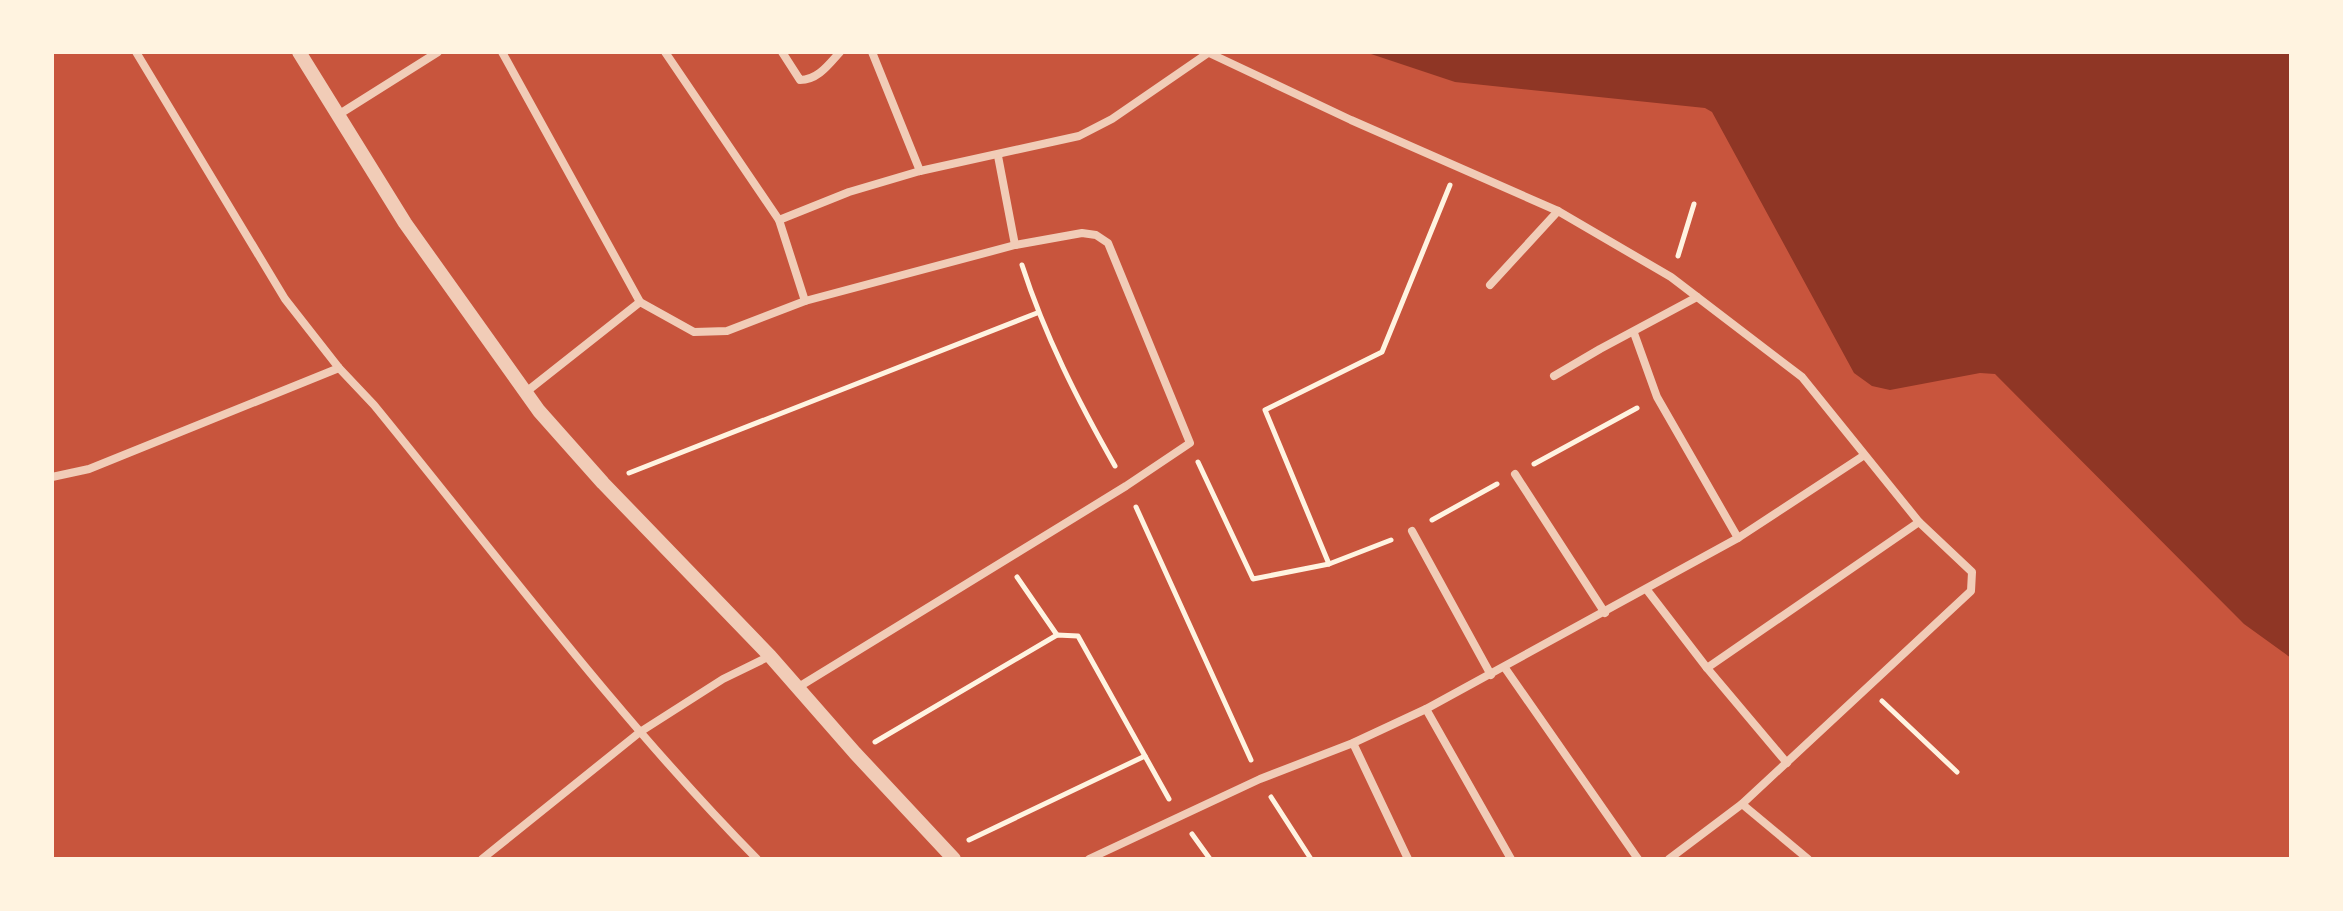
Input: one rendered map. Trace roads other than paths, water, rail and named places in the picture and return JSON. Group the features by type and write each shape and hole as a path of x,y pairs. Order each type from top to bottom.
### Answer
{"street":[{"path":"136,52 285,299 640,732 694,796 757,859"},
{"path":"299,52 405,223 526,392 603,483 770,656 950,855"},
{"path":"338,115 438,52"},
{"path":"502,52 640,302 694,332 727,331 805,301 1015,245 1082,233 1096,235 1108,243 1190,443 1126,486 797,688"},
{"path":"665,52 779,220 805,301"},
{"path":"782,52 800,80 804,80 816,76 840,52"},
{"path":"872,52 920,171"},
{"path":"779,220 849,192 920,171 1079,136 1112,119 1208,52 1558,211 1671,277 1802,377 1919,522 1972,572 1971,591 1742,804 1669,859"},
{"path":"998,156 1015,245"},
{"path":"1490,285 1558,211"},
{"path":"1554,376 1697,297"},
{"path":"526,392 640,302"},
{"path":"1634,333 1657,397 1738,538"},
{"path":"52,477 89,469 339,368"},
{"path":"1089,859 1260,779 1353,743 1505,668 1738,538 1863,456"},
{"path":"1515,474 1605,613"},
{"path":"1707,668 1919,522"},
{"path":"1412,531 1491,675"},
{"path":"1647,590 1707,668 1787,763"},
{"path":"482,859 640,732 723,679 770,656"},
{"path":"1505,668 1638,859"},
{"path":"1426,709 1511,859"},
{"path":"1353,743 1408,859"},
{"path":"1742,804 1808,859"}]}
